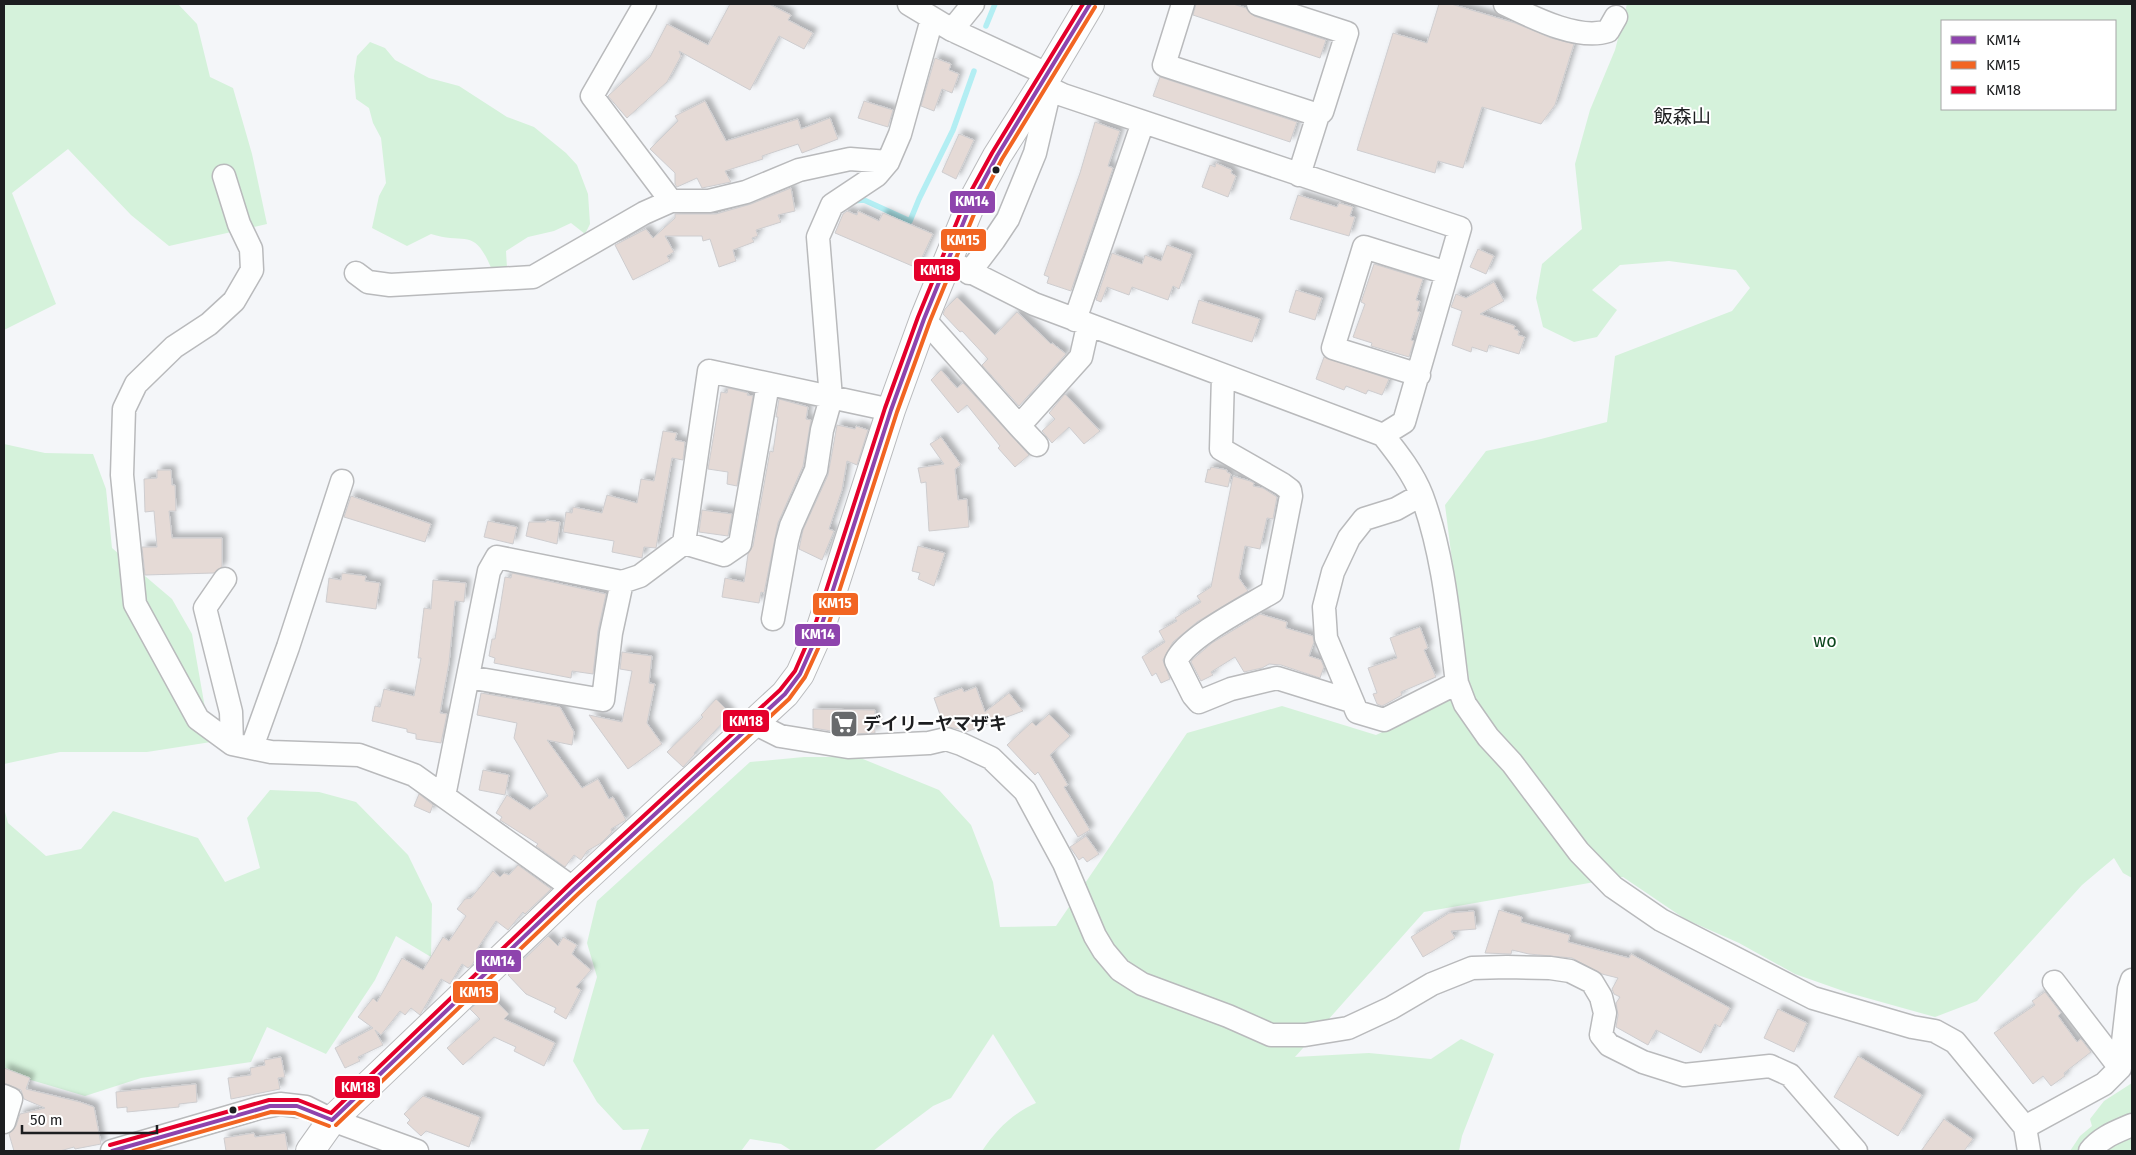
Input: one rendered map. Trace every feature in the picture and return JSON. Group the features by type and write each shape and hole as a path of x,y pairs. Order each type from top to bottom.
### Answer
{"main road":[{"path":"310,1151 332,1120 574,889 785,694 800,674 821,628 891,410 924,319 958,266 971,204 997,156 1046,83 1090,4"}],"street":[{"path":"645,4 592,96 671,201"},
{"path":"909,4 932,19 1046,83 1143,122 1460,228 1404,422 1384,434"},
{"path":"952,30 973,4"},
{"path":"1183,4 1164,65 1318,115"},
{"path":"1258,4 1347,33 1322,112 1318,115 1299,175"},
{"path":"1505,4 1527,14 1579,32 1597,34 1608,31 1616,17"},
{"path":"773,619 787,541 791,526 816,470 822,430 831,398 818,237 832,205 878,175 888,162 900,134 932,19"},
{"path":"1046,83 1035,153 1008,219 994,240 958,266 1034,304 1081,323 1384,434 1406,465 1421,495 1437,547 1457,683 1465,704 1488,737 1512,764 1579,852 1613,887 1661,920 1813,998 1912,1027 1935,1031 1955,1042 2025,1127 2029,1151"},
{"path":"1020,426 1081,357 1081,323 1143,122"},
{"path":"356,273 368,282 390,285 533,277 644,213 671,201 709,201 746,192 799,170 850,160 888,162"},
{"path":"224,176 240,224 251,249 252,270 234,301 209,324 174,347 136,384 124,409 122,475 135,604 198,719 242,746 271,752 359,755 414,775 574,889"},
{"path":"1419,375 1333,348 1364,247 1447,273"},
{"path":"924,319 1037,445"},
{"path":"444,796 488,572 497,556 622,582 640,576 684,543 709,371 891,410"},
{"path":"1223,376 1221,449 1282,484 1290,490 1291,496 1272,592 1198,638 1180,652 1176,662 1193,695 1199,702 1230,689 1277,678 1351,701"},
{"path":"684,543 724,555 740,544 768,384"},
{"path":"242,746 288,648 342,481"},
{"path":"1421,495 1396,509 1364,519 1349,538 1333,572 1324,607 1326,638 1357,712 1384,720 1457,683"},
{"path":"225,579 206,608 231,712 242,746"},
{"path":"468,677 602,700 611,633 622,582"},
{"path":"754,723 780,736 848,747 929,743 946,739 991,758 1025,791 1064,862 1095,936 1104,951 1120,970 1142,984 1228,1016 1271,1035 1305,1035 1348,1028 1391,1008 1432,984 1472,968 1550,968 1570,971 1592,982 1600,997 1605,1013 1601,1035 1609,1045 1643,1062 1684,1075 1770,1066 1790,1075 1856,1151"},
{"path":"2025,1127 2104,1084 2120,1068 2129,989 2132,980"},
{"path":"2054,982 2120,1068"},
{"path":"4,1096 11,1099 4,1122"},
{"path":"112,1151 260,1108 280,1104 306,1107 332,1120 417,1151"},
{"path":"2090,1151 2097,1143 2111,1134 2132,1126"}],"green space":[{"path":"4,4 178,4 197,24 210,77 233,88 252,154 267,224 169,246 131,215 68,149 12,193 56,304 4,330"},
{"name":"wo","path":"1627,4 2132,4 2132,878 2123,873 2114,858 2082,885 1977,1001 1935,1017 1849,993 1795,974 1739,943 1685,919 1623,877 1424,912 1295,1057 1369,1053 1431,1059 1461,1039 1494,1054 1462,1136 1459,1151 982,1151 1006,1123 1036,1103 993,1034 951,1098 933,1106 873,1151 792,1151 781,1144 750,1139 741,1151 640,1151 649,1129 623,1130 597,1102 573,1061 597,977 587,943 597,901 750,762 804,757 858,757 939,790 971,825 993,882 1000,927 1056,926 1187,733 1282,706 1376,735 1441,704 1470,685 1445,505 1486,451 1607,422 1615,356 1732,311 1750,288 1736,270 1669,261 1620,265 1592,290 1617,310 1597,337 1574,342 1543,327 1536,298 1542,264 1582,229 1575,164 1590,110 1615,50"},
{"path":"370,42 385,48 395,60 429,78 459,86 507,117 534,127 566,153 577,165 588,194 590,224 585,234 571,223 554,231 528,237 506,251 507,268 492,270 486,256 474,242 431,234 407,246 372,228 379,196 386,183 381,138 373,123 369,108 356,99 354,76 357,56"},
{"path":"4,444 45,453 93,454 106,489 112,548 172,599 192,634 211,742 147,752 60,752 4,764"},
{"path":"270,790 319,792 356,802 408,855 432,904 431,957 396,936 375,980 326,1054 267,1027 251,1062 141,1078 85,1096 4,1072 4,808 8,823 46,856 81,849 113,811 198,838 225,882 260,868 247,818"},
{"path":"2132,1083 2132,1151 2070,1151 2080,1136 2092,1126 2090,1119 2104,1101"}],"building":[{"path":"730,4 769,4 791,15 788,20 813,33 804,49 779,36 750,90 679,51 681,56 667,82 627,118 608,96 650,57 667,24 708,45"},
{"path":"1196,4 1233,4 1246,8 1254,16 1326,40 1320,58 1193,15"},
{"path":"1439,4 1451,4 1515,23 1551,38 1574,44 1555,105 1541,124 1482,107 1463,168 1438,161 1435,173 1357,150 1393,33 1427,43"},
{"path":"935,58 951,64 949,70 959,74 952,93 942,89 934,111 921,106"},
{"path":"1160,77 1297,122 1290,142 1153,96"},
{"path":"705,101 726,141 798,119 801,129 830,118 838,139 802,153 798,144 762,156 763,159 725,171 731,182 702,188 697,178 677,187 675,184 675,173 650,149 678,121 675,116"},
{"path":"864,101 893,110 888,127 858,118"},
{"path":"1095,122 1120,131 1108,166 1113,168 1071,291 1047,283 1049,277 1044,275 1080,173"},
{"path":"959,134 974,140 956,179 942,172"},
{"path":"1216,163 1232,170 1231,173 1236,176 1228,197 1202,187 1210,165 1215,167"},
{"path":"791,188 795,211 778,215 781,222 756,230 758,236 752,238 754,242 733,250 736,261 719,267 710,239 703,241 702,236 665,236 674,252 667,256 670,261 633,280 615,245 646,229 653,238 675,218 675,214 716,214 751,204"},
{"path":"1298,195 1337,207 1339,203 1353,207 1350,216 1355,217 1349,236 1290,219"},
{"path":"847,211 857,215 858,211 879,221 883,213 933,234 917,268 835,233 843,214"},
{"path":"1167,245 1192,254 1179,289 1173,286 1168,300 1132,287 1129,295 1107,287 1101,302 1096,300 1112,253 1142,264 1145,255 1161,261"},
{"path":"1478,249 1494,256 1486,274 1470,267"},
{"path":"1374,264 1423,279 1416,300 1420,301 1417,311 1420,312 1411,340 1414,341 1409,357 1371,346 1372,343 1353,337 1365,304 1361,302"},
{"path":"1494,282 1504,301 1480,314 1515,326 1514,329 1519,331 1518,335 1525,337 1519,354 1489,345 1487,352 1472,347 1471,352 1452,345 1462,311 1451,307 1456,294 1466,298"},
{"path":"1296,290 1322,298 1315,320 1289,312"},
{"path":"957,297 995,335 1017,312 1051,344 1066,354 1019,406 982,365 988,359 943,314 945,309"},
{"path":"1199,300 1260,319 1252,342 1192,323"},
{"path":"1324,357 1389,379 1382,395 1368,390 1366,394 1346,386 1344,390 1316,379"},
{"path":"941,370 957,388 963,383 1029,455 1015,467 998,448 1000,446 967,405 958,413 931,380"},
{"path":"728,388 753,396 737,486 727,484 728,472 708,469 721,392 727,393"},
{"path":"1065,394 1100,431 1084,444 1069,427 1052,443 1042,431 1055,419 1049,413"},
{"path":"779,399 808,407 806,419 811,420 803,466 778,523 764,593 761,592 759,603 722,597 725,578 744,582 748,554 753,546 770,451 773,452"},
{"path":"837,425 855,429 856,426 868,430 857,465 847,461 842,490 829,529 834,531 822,560 799,549 803,530 828,475"},
{"path":"663,431 677,433 675,440 685,442 683,460 672,458 656,548 644,547 642,558 612,552 614,541 563,532 566,512 572,513 573,507 602,513 607,495 637,503 641,479 654,481"},
{"path":"941,437 961,465 955,469 958,500 967,499 969,527 929,531 926,482 921,483 918,468 944,464 930,444"},
{"path":"1211,467 1227,470 1231,474 1228,487 1205,482 1208,469 1210,470"},
{"path":"157,470 171,470 172,485 175,485 176,511 169,511 172,538 222,538 222,567 214,573 145,575 142,547 157,547 154,511 145,512 144,479 157,478"},
{"path":"1233,476 1250,481 1254,483 1253,486 1263,488 1277,497 1273,519 1267,518 1260,549 1245,546 1239,578 1248,591 1197,622 1173,642 1163,660 1170,679 1161,683 1156,673 1152,676 1142,657 1165,642 1159,631 1177,621 1175,618 1201,602 1197,596 1211,587"},
{"path":"351,496 431,524 425,542 344,517"},
{"path":"702,510 732,514 728,536 699,532"},
{"path":"546,520 560,522 557,544 526,536 529,522 546,522"},
{"path":"488,521 517,527 513,544 484,537"},
{"path":"918,546 945,553 934,586 918,579 920,573 912,571"},
{"path":"342,573 366,576 365,581 380,583 376,609 326,602 329,578 341,580"},
{"path":"512,573 606,594 598,631 593,674 572,671 571,678 494,663 495,658 489,656 492,639 495,639 505,577 511,578"},
{"path":"433,580 466,583 464,602 455,601 449,663 440,713 447,714 441,743 416,739 416,734 407,732 407,729 372,721 375,706 380,707 384,689 414,696 421,658 418,658 424,608 431,609"},
{"path":"1260,614 1287,622 1286,628 1313,636 1314,642 1309,656 1321,660 1324,667 1320,678 1281,665 1269,664 1262,668 1244,672 1235,657 1211,672 1213,675 1201,681 1191,662 1192,660 1212,643"},
{"path":"1420,627 1428,648 1424,650 1436,677 1401,692 1402,695 1382,706 1377,704 1373,694 1377,693 1368,668 1397,658 1390,638"},
{"path":"622,652 652,656 649,683 655,684 647,723 662,744 628,769 589,715 622,722 632,671 620,669"},
{"path":"976,687 985,712 1009,693 1023,711 966,732 962,730 966,727 959,729 944,726 934,698 962,688 964,692"},
{"path":"481,693 560,707 574,732 572,745 547,740 582,788 598,779 609,799 613,797 626,820 611,829 612,832 601,843 587,851 581,860 574,855 565,867 536,846 538,844 500,820 502,817 496,813 507,795 530,810 548,796 514,738 517,723 477,715"},
{"path":"716,699 731,714 683,767 667,752 703,717 701,715"},
{"name":"デイリーヤマザキ","path":"813,709 875,710 875,733 849,734 813,728"},
{"path":"1049,714 1070,736 1050,755 1068,785 1064,787 1090,830 1078,837 1038,772 1035,775 1007,745 1032,722 1036,726"},
{"path":"483,770 509,775 505,795 479,790"},
{"path":"419,794 433,805 430,813 414,806"},
{"path":"1086,836 1099,854 1087,862 1083,857 1079,860 1070,847"},
{"path":"518,865 551,889 525,914 523,912 508,930 496,921 477,949 480,951 472,965 468,968 462,964 450,984 441,979 420,1015 411,1008 405,1015 400,1011 381,1035 375,1030 383,1045 358,1057 360,1061 345,1068 335,1048 373,1028 358,1017 373,998 377,1002 402,958 423,970 443,937 449,941 466,916 457,909 465,899 471,898 493,871 500,877 504,873 509,875"},
{"path":"1499,910 1522,917 1521,922 1570,935 1568,942 1629,958 1631,954 1730,1008 1720,1027 1715,1024 1701,1053 1656,1030 1648,1045 1616,1027 1618,1015 1616,1003 1620,997 1614,994 1612,989 1618,978 1602,974 1572,958 1529,954 1512,950 1511,954 1485,953"},
{"path":"1474,911 1476,929 1451,931 1455,938 1423,957 1411,937 1449,913"},
{"path":"548,936 558,946 563,937 577,945 572,954 591,970 576,987 581,990 566,1019 554,1012 556,1008 526,994 508,975"},
{"path":"2045,992 2061,1013 2058,1016 2077,1042 2081,1039 2091,1052 2051,1086 2043,1076 2033,1084 1994,1033 2035,1005 2032,1001"},
{"path":"488,994 509,1014 504,1019 555,1043 544,1066 514,1051 516,1047 494,1037 463,1065 447,1048 480,1019 470,1009"},
{"path":"1778,1009 1807,1023 1794,1052 1764,1038"},
{"path":"1858,1056 1922,1095 1898,1136 1834,1097"},
{"path":"281,1057 285,1077 278,1078 280,1089 231,1099 228,1078 251,1075 250,1068 265,1065 264,1060"},
{"path":"4,1068 30,1078 26,1089 94,1107 101,1144 75,1149 74,1147 60,1151 14,1151 9,1134 16,1126 20,1114 45,1108 24,1099 21,1090 4,1083"},
{"path":"196,1084 197,1102 179,1104 179,1107 127,1112 127,1107 117,1108 116,1092"},
{"path":"423,1096 480,1117 469,1147 426,1131 421,1136 407,1123 410,1120 404,1114"},
{"path":"1944,1119 1973,1139 1964,1151 1921,1151"},
{"path":"254,1133 255,1137 285,1133 288,1151 226,1151 224,1138"}],"waterway":[{"path":"986,26 995,4"},
{"path":"852,201 864,200 910,221 953,130 974,71"}],"transit line":[{"name":"KM18","path":"110,1145 269,1100 298,1100 331,1113 570,884 780,690 795,671 815,625 885,408 918,317 965,202 992,153 1083,4"},
{"name":"KM14","path":"332,1120 574,889 785,694 800,674 821,627 891,410 924,319 971,204 997,156 1090,4"},
{"name":"KM15","path":"336,1125 578,894 789,699 805,677 827,629 897,412 930,321 977,207 1002,159 1095,7"},
{"name":"KM14","path":"112,1151 270,1106 297,1106 332,1120"},
{"name":"KM15","path":"133,1151 271,1112 295,1113 329,1126"}],"place":[{"name":"デイリーヤマザキ","path":"844,724"}],"district":[{"name":"飯森山","path":"1682,116"}]}
